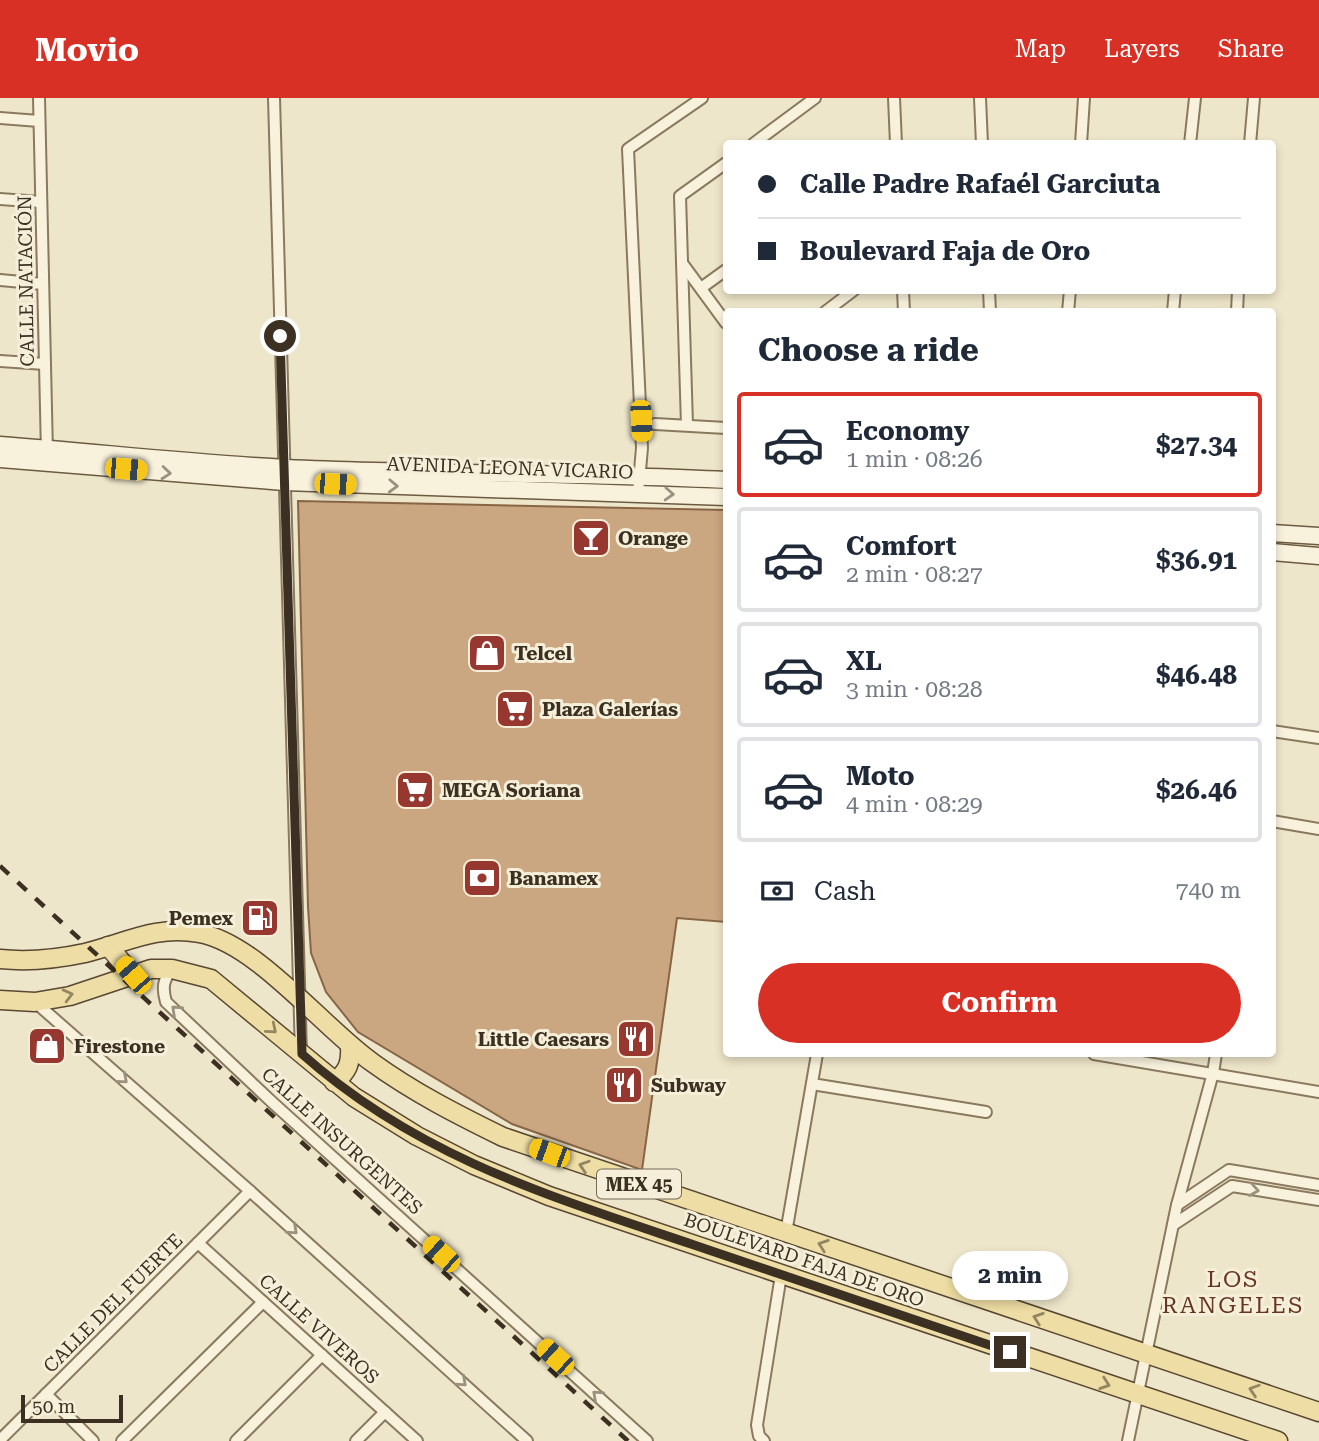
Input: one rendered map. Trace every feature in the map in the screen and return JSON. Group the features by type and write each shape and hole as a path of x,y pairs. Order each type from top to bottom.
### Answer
{"main road":[{"name":"BOULEVARD FAJA DE ORO","path":"0,959 28,961 85,953 147,933 174,930 201,933 230,944 253,959 350,1046 374,1064 433,1101 503,1137 1319,1412"},
{"path":"108,946 133,975"},
{"name":"BOULEVARD FAJA DE ORO","path":"0,1000 35,1002 70,996 151,969 172,969 211,979 334,1082 417,1136 474,1165 549,1196 1278,1441"},
{"path":"334,1082 344,1075 351,1061 350,1046"}],"street":[{"name":"CALLE NATACIÓN","path":"39,98 47,456"},
{"path":"274,98 302,1054"},
{"path":"638,493 642,448 628,149 702,98"},
{"path":"758,140 815,98"},
{"path":"894,98 896,140"},
{"path":"980,98 982,140"},
{"path":"1081,140 1084,98"},
{"path":"1190,140 1195,98"},
{"path":"1250,140 1254,98"},
{"path":"0,118 39,121"},
{"path":"687,425 680,196 723,165"},
{"path":"0,199 41,202"},
{"path":"682,263 723,319"},
{"path":"701,288 723,272"},
{"path":"0,280 43,284"},
{"path":"830,308 849,294"},
{"path":"0,361 45,364"},
{"path":"655,424 723,428"},
{"name":"AVENIDA LEONA VICARIO","path":"0,445 47,456"},
{"name":"AVENIDA LEONA VICARIO","path":"0,459 47,456 284,475 723,497"},
{"name":"AVENIDA LEONA VICARIO","path":"284,475 639,475 723,480"},
{"path":"1276,533 1319,536"},
{"path":"1295,554 1297,535"},
{"path":"1276,552 1319,556"},
{"path":"1276,732 1319,738"},
{"path":"1276,822 1319,829"},
{"name":"CALLE INSURGENTES","path":"172,969 164,978 166,1002 273,1103 647,1441"},
{"path":"35,1002 250,1191 527,1441"},
{"path":"786,1233 816,1057"},
{"path":"1113,1057 1319,1092"},
{"path":"1128,1441 1177,1205 1216,1057"},
{"path":"812,1084 986,1112"},
{"path":"1177,1205 1229,1170 1314,1184 1305,1198"},
{"path":"1173,1225 1232,1186 1319,1200"},
{"name":"CALLE DEL FUERTE","path":"0,1440 250,1191"},
{"name":"CALLE VIVEROS","path":"198,1243 417,1441"},
{"path":"761,1439 757,1425 781,1275"},
{"path":"122,1441 263,1302"},
{"path":"236,1441 321,1355"},
{"path":"46,1394 93,1441"},
{"path":"356,1441 385,1412"}],"building":[{"name":"Plaza Galerías","path":"298,501 723,510 723,922 677,918 642,1170 512,1124 358,1032 326,992 311,953"}],"railway":[{"path":"0,866 628,1441"}],"place":[{"name":"Orange","path":"591,538"},
{"name":"Telcel","path":"487,653"},
{"name":"Plaza Galerías","path":"515,709"},
{"name":"MEGA Soriana","path":"415,790"},
{"name":"Banamex","path":"482,878"},
{"name":"Pemex","path":"260,918"},
{"name":"Little Caesars","path":"636,1039"},
{"name":"Firestone","path":"47,1046"},
{"name":"Subway","path":"624,1085"}],"district":[{"name":"LOS RANGELES","path":"1233,1292"}],"route":[{"path":"280,336 302,1054 354,1097 417,1136 474,1165 549,1196 1010,1352"}]}
